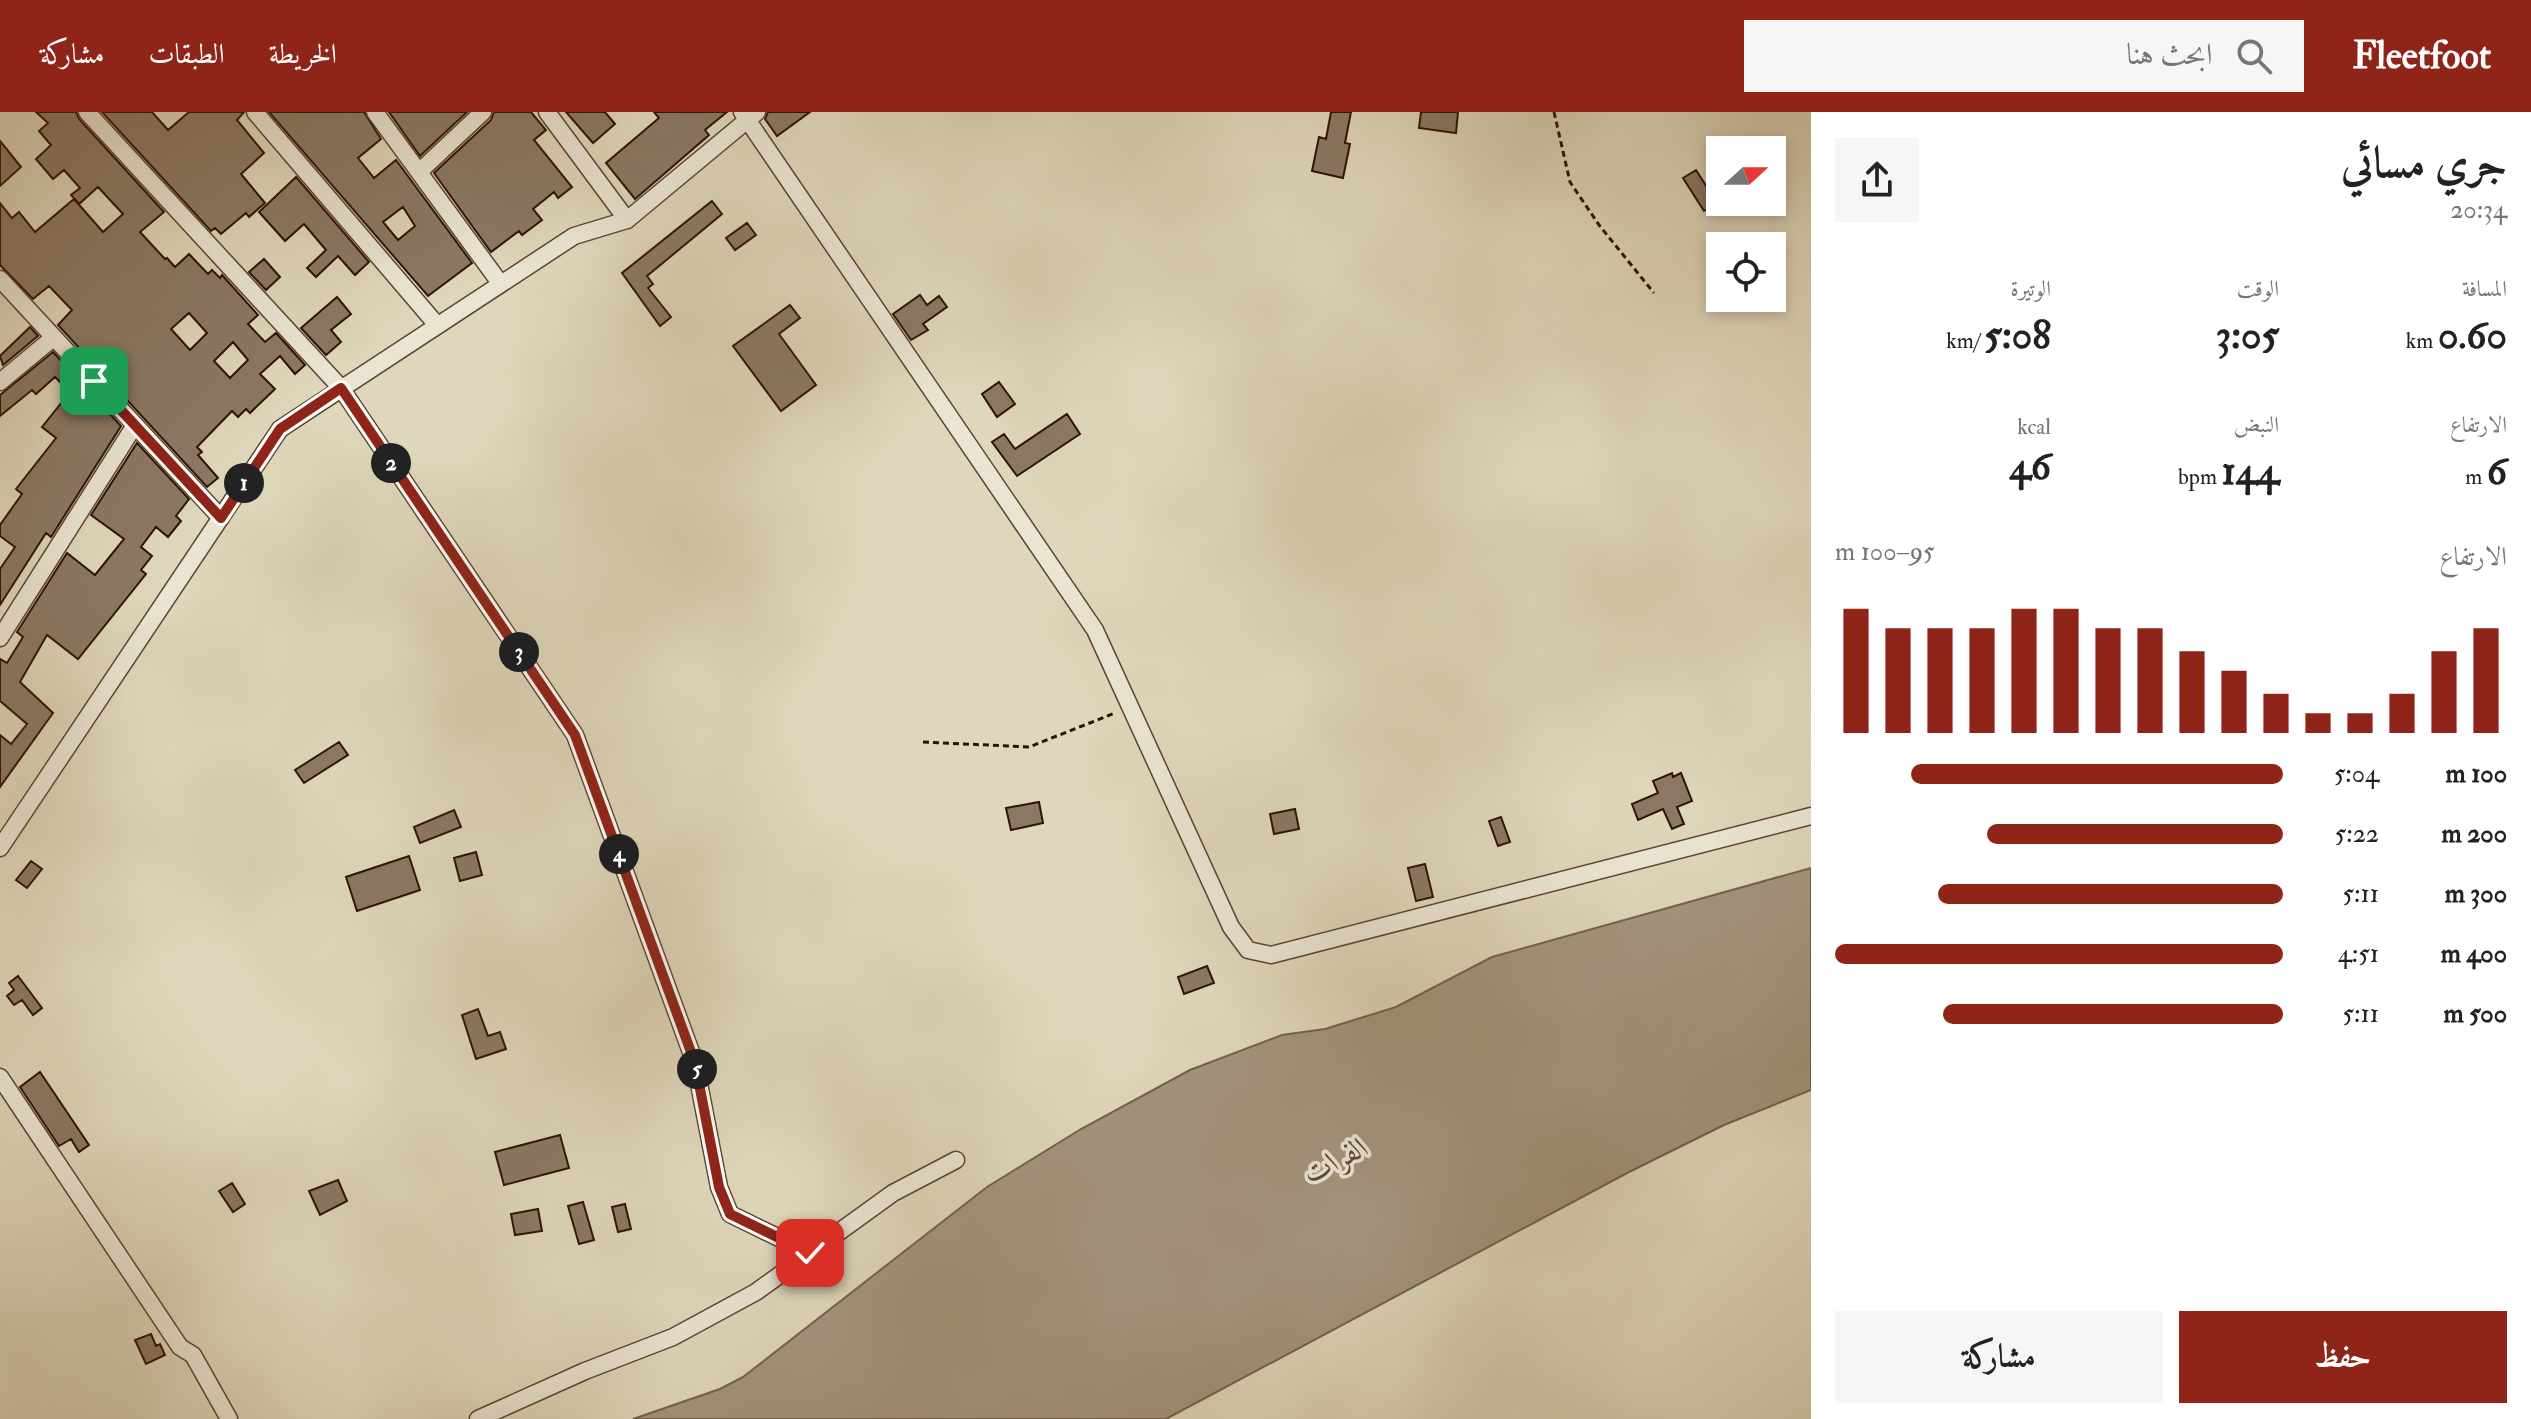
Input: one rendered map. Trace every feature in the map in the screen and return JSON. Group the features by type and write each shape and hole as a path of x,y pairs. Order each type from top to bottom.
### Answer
{"street":[{"path":"87,112 341,388 575,735 695,1063 719,1187 730,1214 810,1253"},
{"path":"255,112 437,325"},
{"path":"375,112 500,283"},
{"path":"420,171 483,112"},
{"path":"547,112 627,220"},
{"path":"0,848 280,429 574,236 627,220 749,115 1095,630 1231,927 1248,950 1271,955 1811,816"},
{"path":"0,279 221,518"},
{"path":"0,382 53,338"},
{"path":"0,638 135,425"},
{"path":"0,1077 180,1347 193,1355 229,1419"},
{"path":"478,1419 585,1371 673,1337 756,1292 893,1193 956,1160"}],"path":[{"path":"1554,112 1570,182 1599,225 1654,293"},
{"path":"923,742 1029,747 1130,707"}],"water":[{"name":"الفرات","path":"1811,868 1811,1090 1724,1125 1629,1172 1166,1419 633,1419 720,1389 743,1377 987,1187 1081,1129 1190,1070 1282,1035 1325,1029 1396,1007 1492,957"}],"building":[{"path":"36,112 76,112 164,212 140,232 175,267 189,254 208,274 212,270 220,278 222,275 258,315 248,324 265,342 276,333 305,365 295,374 280,356 260,374 275,389 250,413 246,409 238,417 232,411 197,447 202,452 198,455 218,478 207,487 58,325 72,310 49,286 33,299 0,265 0,203 12,218 19,212 35,232 74,199 103,232 123,214 98,187 79,204 71,195 80,188 64,170 53,179 36,159 51,145 39,131 48,123","holes":["189,313 207,333 190,350 171,329","233,342 248,360 230,378 214,361"]},
{"path":"102,112 152,112 168,130 189,112 244,112 237,120 264,153 241,174 265,203 249,217 246,213 221,234 215,228 211,231"},
{"path":"269,112 364,112 381,139 358,158 374,178 396,160 472,263 428,296","holes":["403,207 415,226 398,240 383,222"]},
{"path":"389,112 467,112 420,156"},
{"path":"494,112 531,112 546,130 534,140 572,187 558,198 554,192 533,209 542,220 522,235 519,231 491,252 434,173 491,120"},
{"path":"566,112 605,112 615,124 593,143"},
{"path":"654,112 727,112 705,130 709,135 635,199 606,163 659,118"},
{"path":"768,112 810,112 777,136 765,119"},
{"path":"1331,112 1351,112 1345,143 1350,144 1343,178 1312,171 1319,137 1326,139"},
{"path":"1421,112 1458,112 1456,133 1419,128"},
{"path":"0,141 21,167 0,186"},
{"path":"1696,170 1706,186 1706,210 1704,211 1683,178"},
{"path":"296,177 369,262 355,275 338,256 316,277 307,268 326,250 304,224 285,241 259,212"},
{"path":"712,201 722,214 647,276 653,284 648,288 671,317 660,326 622,273"},
{"path":"747,223 756,235 735,250 726,238"},
{"path":"264,259 280,277 266,290 249,272"},
{"path":"920,295 927,305 939,296 947,307 923,324 928,330 911,340 893,314"},
{"path":"337,297 351,314 331,330 341,342 326,355 301,328"},
{"path":"790,305 800,318 779,334 816,385 781,411 733,346"},
{"path":"30,327 38,336 3,365 0,356"},
{"path":"53,352 121,426 51,537 46,533 0,605 0,569 15,547 0,536 0,525 22,494 16,489 56,438 42,427 70,392 55,377 36,394 32,390 0,416 0,395"},
{"path":"999,382 1015,404 997,417 982,394"},
{"path":"1067,414 1080,434 1017,476 992,442 1004,434 1015,449"},
{"path":"137,443 189,499 176,516 181,521 168,537 156,527 141,547 152,556 141,570 146,574 78,659 47,635 20,682 53,713 0,787 0,735 11,744 27,724 0,701 0,659 7,663 23,637 17,632 67,553 95,575 124,539 91,515"},
{"path":"339,742 348,755 304,783 295,770"},
{"path":"1672,773 1673,777 1681,773 1692,801 1677,807 1684,824 1672,829 1663,809 1638,820 1632,804 1658,793 1653,781"},
{"path":"1039,802 1043,823 1011,830 1006,808"},
{"path":"1295,809 1299,829 1274,834 1270,814"},
{"path":"454,810 461,827 420,843 414,827"},
{"path":"1501,817 1510,842 1498,846 1489,821"},
{"path":"476,852 482,875 460,881 454,858"},
{"path":"409,856 420,890 357,911 346,877"},
{"path":"31,861 42,869 27,888 16,880"},
{"path":"1425,864 1433,897 1416,901 1408,868"},
{"path":"1207,966 1214,983 1184,994 1178,977"},
{"path":"18,976 42,1008 33,1015 22,1000 14,1005 7,996 14,990 9,983"},
{"path":"478,1009 488,1036 500,1032 506,1049 476,1059 462,1015"},
{"path":"40,1072 89,1145 79,1152 71,1139 59,1146 20,1087"},
{"path":"560,1135 569,1168 504,1185 495,1152"},
{"path":"338,1180 347,1201 320,1215 309,1191"},
{"path":"232,1183 245,1204 233,1212 219,1191"},
{"path":"583,1202 594,1240 579,1244 568,1206"},
{"path":"625,1204 631,1229 618,1232 612,1207"},
{"path":"538,1209 542,1231 515,1235 511,1214"},
{"path":"151,1334 156,1346 160,1344 165,1355 146,1364 135,1340"}],"route":[{"path":"94,381 221,518 280,429 341,388 575,735 695,1063 719,1187 730,1214 810,1253"}]}
